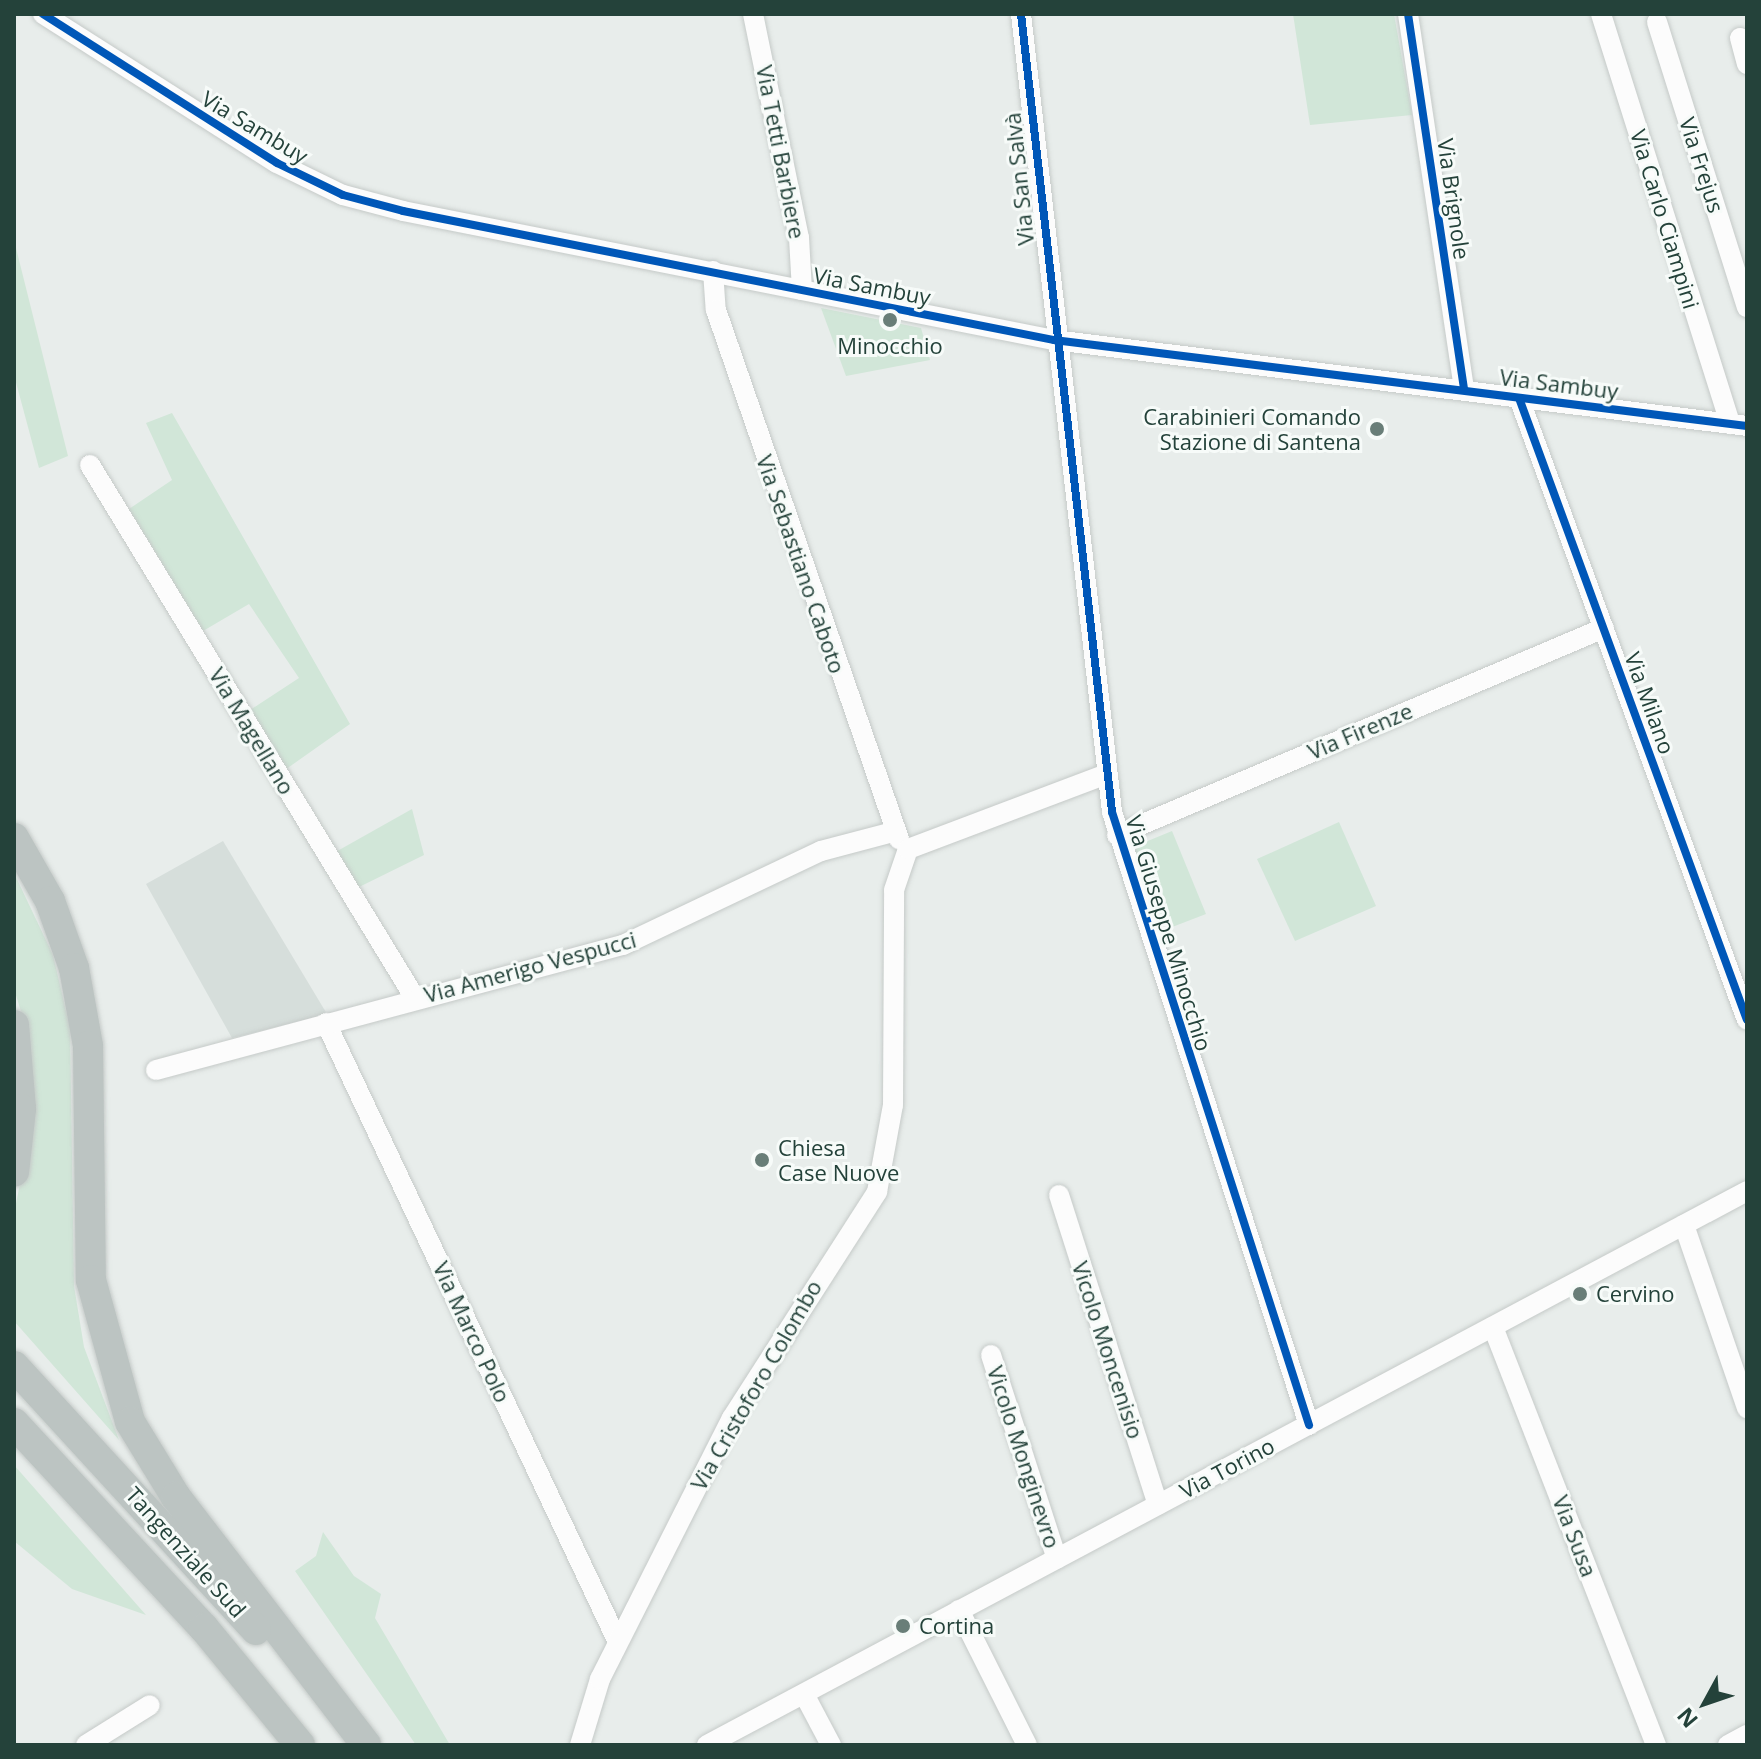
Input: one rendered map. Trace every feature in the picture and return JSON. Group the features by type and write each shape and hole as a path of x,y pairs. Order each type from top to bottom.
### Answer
{"highway":[{"path":"14,838 50,901 74,968 88,1046 91,1280 130,1422 176,1497 366,1745"},
{"path":"14,1025 21,1109 14,1172"},
{"name":"Tangenziale Sud","path":"16,1367 233,1602 350,1745"},
{"name":"Tangenziale Sud","path":"14,1423 204,1628 300,1745"}],"street":[{"name":"Via Sambuy","path":"43,14 267,158 343,195 1054,340 1738,425"},
{"name":"Via Tetti Barbiere","path":"753,14 799,238 802,290"},
{"name":"Via San Salvà","path":"1021,14 1054,340"},
{"name":"Via Brignole","path":"1408,14 1464,389"},
{"name":"Via Carlo Ciampini","path":"1601,14 1738,425"},
{"name":"Via Frejus","path":"1657,22 1747,307"},
{"path":"1740,38 1747,64"},
{"name":"Via Sebastiano Caboto","path":"713,271 716,310 893,832 908,849"},
{"name":"Via Giuseppe Minocchio","path":"1054,340 1106,774 1117,835 1309,1425"},
{"name":"Via Milano","path":"1519,398 1747,1020"},
{"name":"Via Magellano","path":"90,465 415,998"},
{"name":"Via Firenze","path":"1117,835 1604,628"},
{"path":"908,849 1106,774"},
{"name":"Via Amerigo Vespucci","path":"156,1070 415,998 623,945 814,854 893,832"},
{"name":"Via Cristoforo Colombo","path":"580,1745 618,1642 739,1405 877,1192 893,1105 894,890 908,849"},
{"name":"Via Marco Polo","path":"326,1023 618,1642"},
{"name":"Via Torino","path":"707,1745 1747,1191"},
{"name":"Vicolo Moncenisio","path":"1059,1195 1158,1505"},
{"path":"1684,1225 1747,1408"},
{"name":"Via Susa","path":"1493,1327 1656,1745"},
{"name":"Vicolo Monginevro","path":"991,1355 1057,1559"},
{"path":"959,1610 1027,1745"},
{"path":"804,1694 831,1745"},
{"path":"86,1745 150,1705"},
{"path":"1728,1745 1747,1735"}],"shaded area":[{"path":"223,841 327,1014 232,1038 146,884"}],"green space":[{"path":"1293,14 1394,14 1412,115 1310,125"},
{"path":"14,240 68,456 39,468 14,375"},
{"path":"821,308 921,328 930,360 846,376"},
{"path":"172,413 350,724 282,772 250,710 299,678 249,604 203,631 129,509 172,480 146,423"},
{"path":"412,809 424,855 353,890 332,854"},
{"path":"1339,822 1376,906 1295,941 1257,859"},
{"path":"1172,831 1206,914 1167,929 1133,847"},
{"path":"14,873 53,955 70,1028 74,1286 84,1347 119,1440 14,1321 14,1213 31,1131 25,1024 14,989"},
{"path":"14,1465 146,1615 72,1589 14,1541"},
{"path":"323,1532 354,1576 381,1594 375,1618 450,1745 416,1745 295,1571 316,1556"}],"cycle path":[{"path":"43,14 277,163 343,195 403,211 1054,340 1747,426"},
{"path":"1021,14 1112,812 1309,1425"},
{"path":"1408,14 1464,389"},
{"path":"1519,398 1747,1020"}],"place":[{"name":"Minocchio","path":"890,320"},
{"name":"Carabinieri Comando Stazione di Santena","path":"1377,429"},
{"name":"Chiesa Case Nuove","path":"762,1160"},
{"name":"Cervino","path":"1580,1294"},
{"name":"Cortina","path":"903,1626"}]}
